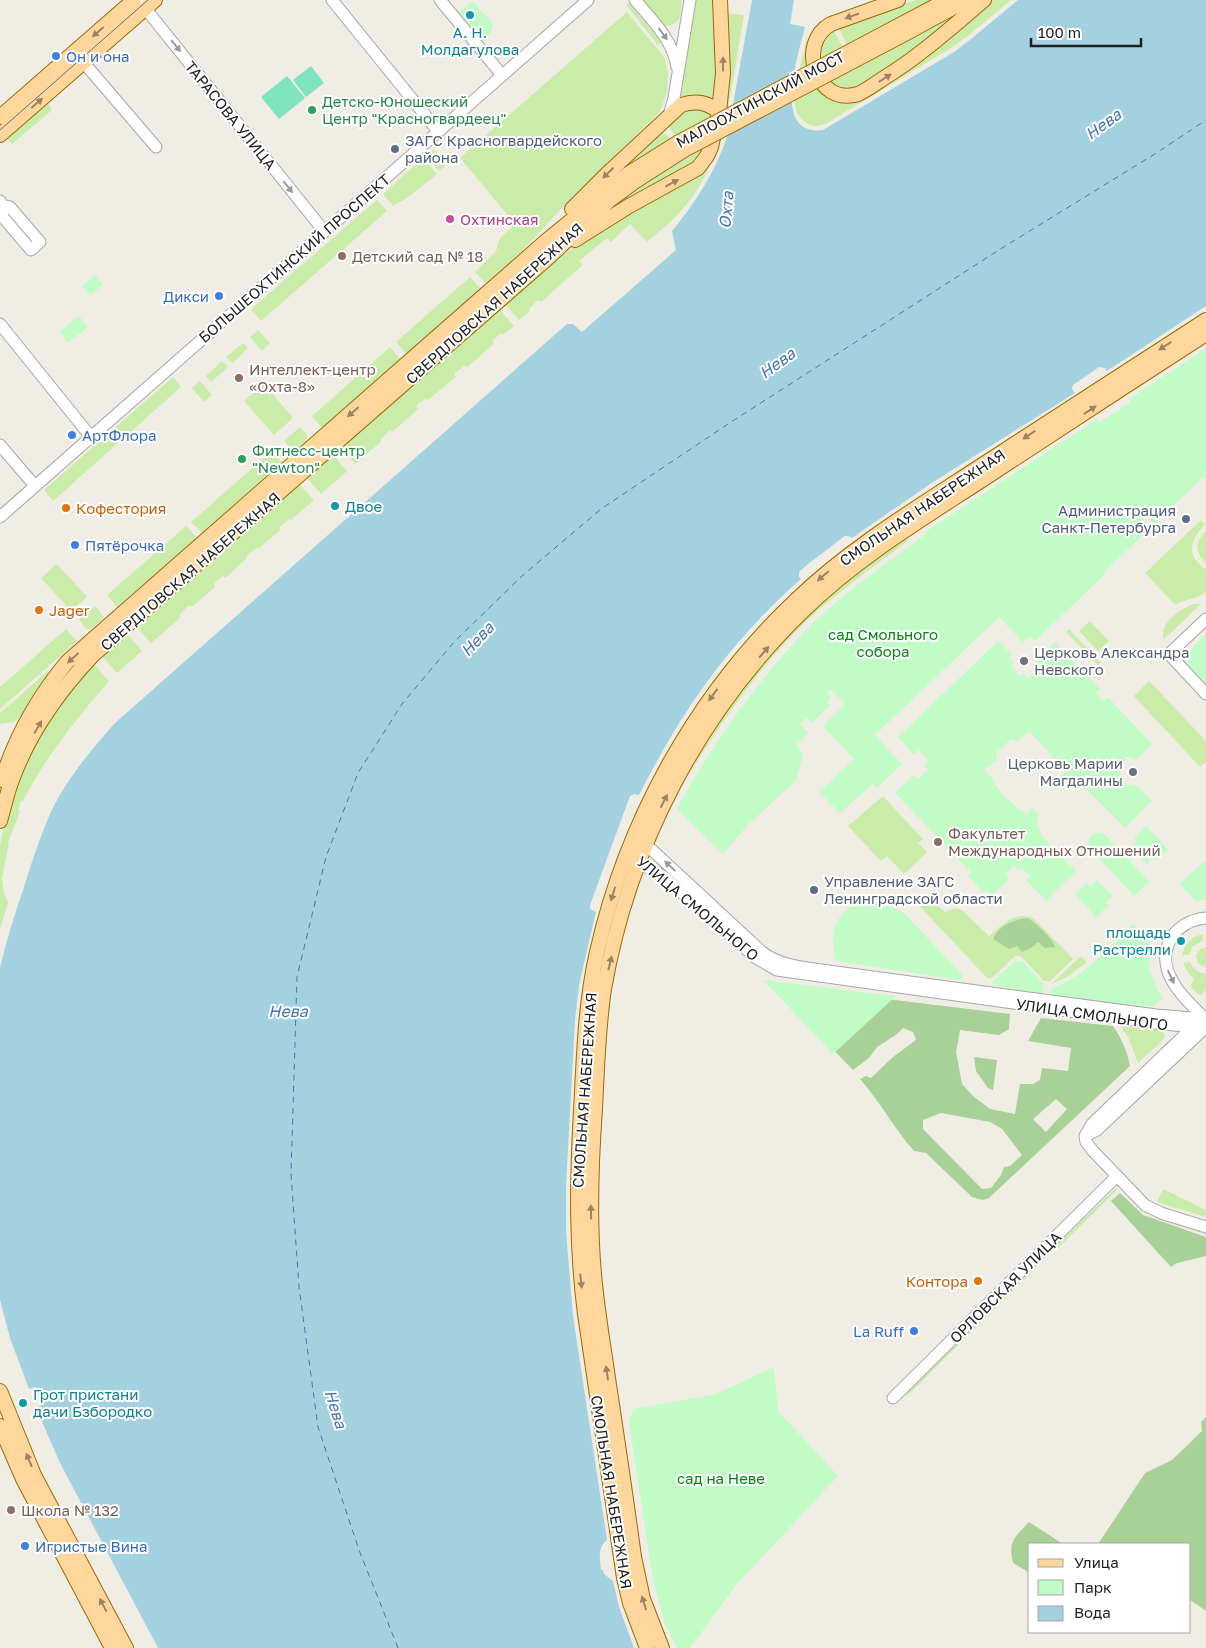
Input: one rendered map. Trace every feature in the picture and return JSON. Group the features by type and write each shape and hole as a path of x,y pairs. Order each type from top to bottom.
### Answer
{"main road":[{"path":"548,257 629,206 698,168 707,156 719,112 723,73 720,0"},
{"path":"898,0 824,27 819,33 813,60 814,69 823,84 831,91 848,95 858,94 868,89 918,56 984,0"},
{"path":"897,33 947,0"},
{"path":"897,33 967,0"},
{"path":"0,117 79,57 143,2"},
{"name":"МАЛООХТИНСКИЙ МОСТ","path":"631,178 897,33"},
{"path":"0,135 79,57"},
{"path":"545,242 560,222 609,172 681,105 697,102 706,104 719,112"},
{"name":"СВЕРДЛОВСКАЯ НАБЕРЕЖНАЯ","path":"0,787 17,743 26,726 44,693 68,662 545,242 631,178"},
{"name":"СВЕРДЛОВСКАЯ НАБЕРЕЖНАЯ","path":"0,820 12,779 26,747 58,696 94,655 548,257 631,178"},
{"name":"СМОЛЬНАЯ НАБЕРЕЖНАЯ","path":"647,1648 630,1603 624,1578 584,1314 577,1230 577,1182 586,1023 590,988 606,915 629,848 655,790 679,746 706,704 742,658 795,600 859,547 888,527 1206,320"},
{"name":"СМОЛЬНАЯ НАБЕРЕЖНАЯ","path":"662,1648 643,1599 638,1577 598,1312 592,1247 590,1182 599,1026 610,960 630,884 644,846 691,752 717,712 752,666 804,609 867,556 1206,334"},
{"path":"0,1390 34,1475 126,1648"},
{"path":"0,1426 23,1479 112,1648"}],"street":[{"path":"332,0 438,131"},
{"path":"440,0 502,75"},
{"name":"БОЛЬШЕОХТИНСКИЙ ПРОСПЕКТ","path":"0,517 588,0"},
{"path":"635,0 668,42 676,60 678,76"},
{"path":"669,115 674,98 690,0"},
{"name":"ТАРАСОВА УЛИЦА","path":"143,2 324,231"},
{"path":"79,57 156,147"},
{"path":"0,324 91,437"},
{"path":"0,445 35,486"},
{"path":"1206,619 1169,654 1206,694"},
{"name":"УЛИЦА СМОЛЬНОГО","path":"1193,1027 777,970 756,958 664,877 638,862 629,848 644,846 660,856 762,952 782,962 821,970 1136,1013 1205,1020"},
{"path":"1205,1020 1178,991 1167,970 1166,959 1170,938 1176,931 1191,920 1206,918"},
{"path":"1205,1020 1193,1027 1092,1124 1085,1136 1089,1147 1138,1198 1152,1209 1206,1227"},
{"path":"1085,1136 1097,1130 1205,1020"},
{"name":"ОРЛОВСКАЯ УЛИЦА","path":"893,1398 1116,1176"}],"green space":[{"path":"640,0 682,0 679,19 674,24 662,27"},
{"path":"696,0 715,0 717,43 715,103 679,101"},
{"path":"916,0 937,0 847,46 838,26"},
{"path":"993,0 1011,0 951,48 827,123 818,126 810,125 797,113 795,94 807,37 808,67 834,97 920,59"},
{"path":"473,1 493,24 491,33 480,42 457,14"},
{"path":"629,3 661,42 658,45 626,5"},
{"path":"971,3 913,51 864,83 845,88 826,82"},
{"path":"627,12 664,57 668,72 667,91 662,107 657,115 574,195 524,249 485,283 475,272 496,251 500,238 515,224 460,158"},
{"path":"726,13 744,15 727,115 724,117"},
{"path":"833,29 843,48 817,62 822,40"},
{"path":"311,66 324,83 306,97 293,80"},
{"path":"287,76 305,98 279,119 261,97"},
{"path":"48,103 52,110 12,144 7,138"},
{"path":"696,107 709,112 711,123 698,160 601,215 638,186 690,153 667,126 682,112"},
{"path":"662,131 671,139 618,173"},
{"path":"723,132 711,165 687,204 647,242 630,224 611,242 607,238 579,261 583,265 541,302 538,300 529,309 530,311 519,320 505,304 553,262 600,229 694,177"},
{"path":"434,149 447,164 439,171 426,156"},
{"path":"423,158 437,174 407,198 393,206 383,194"},
{"path":"377,200 387,211 261,321 251,309"},
{"path":"95,275 103,285 90,295 82,286"},
{"path":"470,277 480,288 406,354 396,342"},
{"path":"499,309 514,326 503,335 501,333 492,341 494,344 467,367 465,365 454,374 456,377 428,400 426,398 416,406 418,409 392,432 390,430 380,439 381,442 355,464 341,447"},
{"path":"79,316 88,327 68,343 59,332"},
{"path":"258,330 270,343 262,351 250,337"},
{"path":"243,343 248,348 232,363 226,357"},
{"path":"390,347 400,359 322,428 312,416"},
{"path":"1206,348 1206,478 1203,477 1152,526 1150,524 1152,522 1147,517 1140,523 1149,529 1035,641 1030,636 1023,642 999,617 875,735 902,764 877,788 873,784 840,813 819,792 854,759 823,726 845,704 830,689 827,692 831,697 827,702 830,705 812,723 807,718 800,724 808,733 796,745 803,754 796,780 746,827 723,854 678,810 679,804 724,731 758,685 795,642 828,609 926,534 925,532 1097,419 1100,422 1131,402 1129,399"},
{"path":"222,361 228,367 211,382 206,376"},
{"path":"173,377 181,387 53,501 44,490"},
{"path":"200,381 212,395 204,402 192,388"},
{"path":"264,384 293,418 274,435 244,401"},
{"path":"300,427 307,435 307,440 292,450 284,441"},
{"path":"272,451 282,462 202,533 191,522"},
{"path":"332,454 347,471 321,494 306,477"},
{"path":"299,484 314,500 291,520 289,519 279,528 280,530 258,549 256,548 246,556 247,558 225,578 223,576 214,584 215,587 192,607 189,605 179,615 181,617 151,643 137,627"},
{"path":"1201,520 1205,525 1193,542 1192,553 1199,564 1206,569 1206,592 1175,605 1145,573"},
{"path":"186,526 197,538 117,607 107,595"},
{"path":"1206,531 1206,563 1199,555 1197,547"},
{"path":"906,539 908,541 835,596 792,635 740,698 680,788 678,787 721,717 771,653 809,614 832,594 868,565"},
{"path":"57,564 87,597 71,611 41,578"},
{"path":"1194,604 1201,604 1164,639 1163,633 1167,622 1183,609"},
{"path":"95,606 103,616 101,621 90,629 86,629 79,619"},
{"path":"1090,621 1109,641 1098,651 1079,631"},
{"path":"66,629 77,641 0,709 0,687"},
{"path":"1069,629 1101,663 1098,665 1066,632"},
{"path":"127,634 142,651 117,673 102,656"},
{"path":"1206,634 1206,686 1193,671 1188,660 1192,649"},
{"name":"сад Смольного собора","path":"998,641 1012,655 1010,657 1014,662 1011,666 1020,676 1024,673 1028,678 1041,666 1035,660 1055,642 1100,689 1096,693 1103,701 1108,697 1152,744 1135,761 1129,756 1118,767 1122,771 1119,775 1129,786 1133,784 1139,787 1152,801 1125,828 1087,790 1066,783 1060,777 1066,771 1029,731 1018,741 1011,739 996,753 997,760 984,770 994,780 993,782 1001,793 1021,811 1026,814 1032,808 1038,813 1038,822 1044,838 1076,871 1046,901 1026,880 1030,876 1022,868 1019,870 1014,865 1005,874 1009,879 992,896 987,891 984,893 968,876 971,872 895,793 913,775 918,779 928,770 924,766 929,761 919,750 914,755 898,737"},
{"path":"94,664 109,681 62,738 23,801 21,801 18,810 20,811 8,843 2,878 4,893 8,903 0,929 0,849 6,818 19,780 45,727 67,695"},
{"path":"48,671 49,673 21,716 14,722 0,724 0,713"},
{"path":"1149,681 1206,741 1206,762 1200,767 1134,696"},
{"path":"883,796 923,839 918,843 927,852 904,874 887,856 881,861 848,826"},
{"path":"1146,826 1168,849 1155,861 1152,858 1146,864 1130,847 1137,841 1134,838"},
{"path":"1100,832 1149,881 1134,896 1090,849 1088,843 1090,838"},
{"path":"1206,860 1206,900 1196,901 1179,884"},
{"path":"1097,880 1113,896 1106,902 1109,905 1096,917 1075,894 1087,883 1090,886"},
{"path":"925,894 945,912 956,908 963,911 989,936 1015,917 1028,916 1034,919 1073,959 1050,981 1044,981 1021,956 1015,956 992,978 987,978 915,901"},
{"path":"868,902 890,906 905,914 962,975 962,979 836,961 833,940 837,922 848,909 857,904"},
{"path":"1028,918 1047,935 1055,947 1045,948 1038,942 1022,952 1017,946 1009,949 993,939 1003,926"},
{"path":"1133,924 1149,942 1149,968 1157,989 1163,998 1152,1007 1050,996 1051,989 1063,984 1085,969"},
{"path":"1203,934 1203,940 1192,947 1189,955 1182,955 1189,941"},
{"path":"1206,947 1205,967 1198,963 1196,956 1200,949"},
{"path":"1081,956 1087,962 1067,977 1051,984"},
{"path":"1015,961 1022,961 1044,984 1042,994 993,985 992,982"},
{"path":"1190,962 1196,970 1206,974 1206,990 1201,995 1190,986 1194,979 1183,963"},
{"path":"763,980 896,996 833,1054"},
{"path":"771,985 1010,1014 1009,1029 999,1035 960,1030 956,1052 962,1084 973,1096 990,1109 1015,1114 1020,1084 1033,1084 1040,1080 1042,1068 1068,1071 1071,1048 1028,1041 1041,1018 1113,1026 1124,1045 1130,1066 989,1198 983,1200 972,1197 926,1153 914,1151 860,1079 866,1076 871,1078 893,1057 916,1040 913,1032 903,1028 877,1047 869,1058 853,1070","holes":["1056,1099 1067,1109 1046,1132 1033,1119","941,1113 990,1122 1002,1129 1022,1155 1010,1166 1004,1167 1001,1175 991,1188 982,1189 923,1129 923,1120"]},
{"path":"1119,1024 1161,1030 1165,1035 1164,1039 1138,1063 1128,1037"},
{"path":"974,1057 997,1060 993,1090 988,1088 976,1071"},
{"path":"1116,1188 1118,1189 1056,1250 1053,1248"},
{"path":"1163,1189 1206,1210 1206,1217 1157,1202"},
{"path":"1120,1193 1143,1215 1206,1237 1206,1256 1177,1263 1171,1267 1111,1201"},
{"path":"1033,1267 1035,1269 906,1397 907,1392"},
{"name":"сад на Неве","path":"774,1367 778,1411 838,1476 737,1584 690,1648 677,1648 665,1624 653,1580 629,1422 633,1409 716,1394"},
{"path":"1206,1417 1206,1611 1191,1601 1191,1543 1099,1543 1145,1473 1172,1460 1202,1431 1201,1422"},
{"path":"1029,1522 1061,1543 1028,1543 1028,1572 1013,1563 1011,1550 1016,1536"}],"water":[{"name":"Нева","path":"752,0 794,0 790,24 805,27 794,73 792,107 797,121 807,129 823,130 954,52 1018,0 1206,0 1206,306 1107,371 1105,368 1099,367 1073,385 1072,389 1075,393 930,484 852,538 845,536 801,571 799,576 801,579 752,627 709,679 672,735 639,795 634,794 630,796 590,905 590,909 596,912 579,985 575,1020 566,1186 566,1231 573,1316 607,1540 600,1550 601,1570 613,1581 619,1607 634,1648 158,1648 60,1463 36,1408 42,1405 35,1387 29,1389 10,1338 0,1300 0,968 13,919 39,842 50,814 63,789 115,723 567,324 573,324 582,332 676,250 672,231 704,186 717,162 727,137"}],"pier":[{"path":"845,536 852,538 836,545 811,564 802,574 803,577 801,579 799,572"}],"ferry route":[{"path":"398,1648 359,1550 318,1427 299,1287 291,1174 297,977 326,857 358,773 402,704 454,642 522,576 601,509 728,424 1206,120"}],"tram line":[{"path":"0,130 148,0"}],"place":[{"name":"А. Н. Молдагулова","path":"470,15"},
{"name":"Он и она","path":"56,56"},
{"name":"Детско-Юношеский Центр \"Красногвардеец\"","path":"312,110"},
{"name":"ЗАГС Красногвардейского района","path":"395,149"},
{"name":"Охтинская","path":"450,219"},
{"name":"Детский сад № 18","path":"342,256"},
{"name":"Дикси","path":"219,296"},
{"name":"Интеллект-центр «Охта-8»","path":"239,378"},
{"name":"АртФлора","path":"72,435"},
{"name":"Фитнесс-центр \"Newton\"","path":"242,459"},
{"name":"Двое","path":"335,506"},
{"name":"Кофестория","path":"66,508"},
{"name":"Администрация Санкт-Петербурга","path":"1186,519"},
{"name":"Пятёрочка","path":"75,545"},
{"name":"Jager","path":"39,610"},
{"name":"Церковь Александра Невского","path":"1024,661"},
{"name":"Церковь Марии Магдалины","path":"1133,772"},
{"name":"Факультет Международных Отношений","path":"938,842"},
{"name":"Управление ЗАГС Ленинградской области","path":"814,890"},
{"name":"площадь Растрелли","path":"1181,941"},
{"name":"Контора","path":"978,1281"},
{"name":"La Ruff","path":"914,1331"},
{"name":"Грот пристани дачи Бзбородко","path":"23,1403"},
{"name":"Школа № 132","path":"11,1510"},
{"name":"Игристые Вина","path":"25,1546"}],"water label":[{"name":"Охта","path":"726,210"}]}
